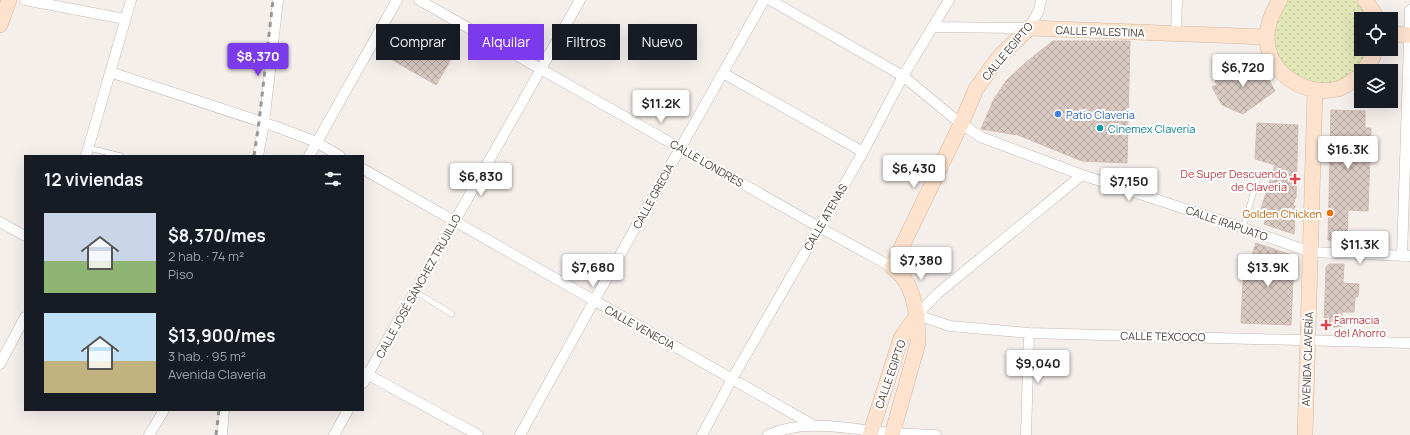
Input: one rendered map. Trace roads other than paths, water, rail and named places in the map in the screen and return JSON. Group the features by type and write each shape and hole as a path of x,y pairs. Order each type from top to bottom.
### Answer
{"street":[{"path":"0,25 9,0"},
{"path":"25,0 125,19"},
{"path":"88,152 130,0"},
{"path":"258,155 264,123 278,0"},
{"path":"310,155 397,0"},
{"name":"CALLE LONDRES","path":"419,0 819,227 892,266"},
{"name":"CALLE JOSÉ SÁNCHEZ TRUJILLO","path":"365,377 416,292 580,0"},
{"name":"CALLE GRECIA","path":"520,435 764,0"},
{"name":"CALLE IRAPUATO","path":"770,0 904,76 961,124 981,137 1082,175 1243,228 1310,252 1406,256"},
{"name":"CALLE ATENAS","path":"702,435 732,379 863,152 904,76 949,0"},
{"name":"CALLE EGIPTO","path":"893,434 918,343 917,316 908,285 902,276 892,266 961,124 976,89 999,57 1029,28 1039,10 1040,0"},
{"path":"1176,34 1177,0"},
{"path":"1280,0 1271,14 1267,37 1271,56 1281,72 1296,84 1315,90 1338,88 1354,80"},
{"path":"1365,0 1373,12"},
{"path":"1406,256 1410,10"},
{"name":"CALLE PALESTINA","path":"934,27 1029,28 1267,37"},
{"path":"1398,34 1410,35"},
{"path":"110,72 264,123 316,142 338,155"},
{"path":"723,73 863,152"},
{"name":"AVENIDA CLAVERÍA","path":"1305,435 1315,90"},
{"name":"CALLE VENECIA","path":"364,170 813,425"},
{"path":"917,316 937,294 1082,175"},
{"path":"0,222 24,235"},
{"name":"CALLE EGIPTO","path":"871,433 901,338 917,316"},
{"name":"CALLE TEXCOCO","path":"917,316 950,326 1029,333 1307,339 1410,343"},
{"path":"0,364 24,319"},
{"path":"1026,435 1029,333"},
{"path":"365,377 478,435"},
{"path":"149,435 163,411"},
{"path":"222,435 224,411"},
{"path":"334,435 347,411"},
{"path":"768,435 779,430 813,425 871,433 936,435"}],"lane":[{"path":"88,152 113,155"},
{"path":"1243,228 1258,174"},
{"path":"416,292 452,314"}],"railway":[{"path":"254,155 273,0"},
{"path":"216,435 219,411"}],"place":[{"name":"Patio Clavería","path":"1058,114"},
{"name":"Cinemex Clavería","path":"1100,128"},
{"name":"De Super Descuendo de Claveria","path":"1295,179"},
{"name":"Golden Chicken","path":"1330,213"},
{"name":"Farmacia del Ahorro","path":"1326,325"}]}
